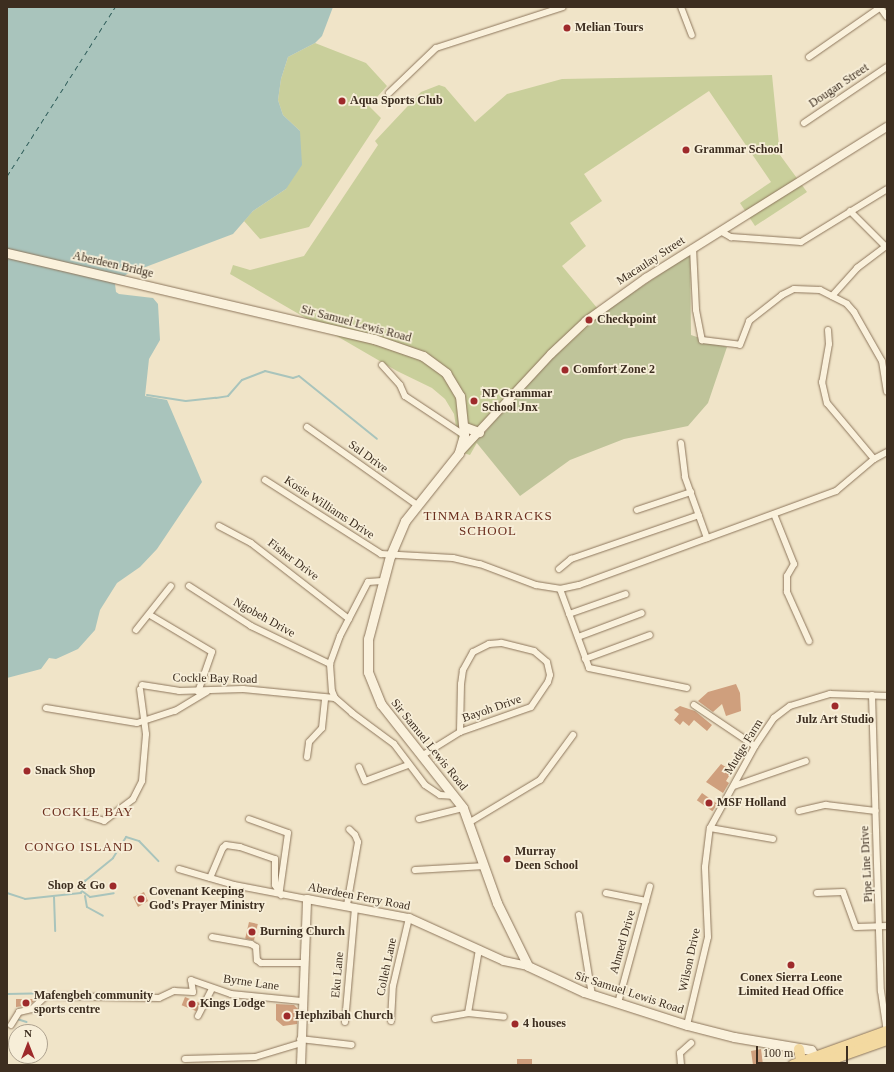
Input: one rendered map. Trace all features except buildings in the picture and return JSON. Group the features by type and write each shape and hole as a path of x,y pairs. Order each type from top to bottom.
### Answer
{"main road":[{"name":"Aberdeen Bridge","path":"7,253 214,301"},
{"name":"Sir Samuel Lewis Road","path":"214,301 374,338 423,356 436,364 455,385 462,405 464,431 459,453 417,505 385,555 382,581 368,639 368,672 381,704 456,796 463,808 470,822 498,903 528,966 559,983 687,1025 799,1049"},
{"path":"464,431 479,432"},
{"path":"810,1061 828,1051 887,1032"},
{"path":"810,1061 887,1040"},
{"path":"799,1049 810,1061"}],"street":[{"path":"389,93 436,48 563,7"},
{"path":"681,7 692,35"},
{"path":"809,57 880,7 887,17"},
{"name":"Dougan Street","path":"804,123 887,66"},
{"name":"Macaulay Street","path":"459,453 545,359 586,321 720,231 887,127"},
{"path":"720,231 731,238 801,242 887,189"},
{"path":"832,296 857,268 886,246 850,211"},
{"path":"694,248 701,337 706,342 740,345 749,321 782,295 807,288 832,296 854,312 879,354 885,369 887,392"},
{"path":"828,330 830,344 822,382 827,402 874,459"},
{"path":"382,364 400,385 404,396 464,431"},
{"name":"Sal Drive","path":"307,427 417,505"},
{"path":"681,443 691,492 707,538"},
{"path":"385,555 453,558 480,564 536,585 560,589 579,585 836,491 874,459 887,452"},
{"name":"Kosie Williams Drive","path":"266,480 385,555"},
{"path":"637,510 691,492"},
{"path":"774,514 794,564 787,576 787,592 809,641"},
{"path":"559,569 571,559 699,515"},
{"name":"Fisher Drive","path":"219,526 250,543 349,619"},
{"path":"382,581 368,582 349,619 330,664 330,684 335,698 394,744 408,765 434,791 456,796"},
{"path":"136,630 150,615 171,586"},
{"name":"Ngobeh Drive","path":"189,586 250,626 330,664"},
{"path":"560,589 589,668 599,672 623,674 687,688"},
{"path":"569,614 626,594"},
{"path":"578,637 642,613"},
{"path":"150,615 212,652 198,692"},
{"path":"585,659 650,635"},
{"name":"Bayoh Drive","path":"423,755 460,732 531,707 548,682 550,675 547,662 534,651 501,643 489,644 473,652 463,670 461,684 460,732"},
{"name":"Cockle Bay Road","path":"145,721 141,687 198,692 243,689 335,698"},
{"path":"46,708 145,721 174,711 208,691"},
{"name":"Mudge Farm","path":"710,828 756,746 774,718 790,706 830,694 887,696"},
{"name":"Pipe Line Drive","path":"872,695 876,811 884,926 881,991 887,1032"},
{"path":"307,757 309,742 322,728 325,698"},
{"path":"694,705 756,746"},
{"path":"88,816 104,821 133,800 144,770 145,721"},
{"path":"470,822 540,780 573,735"},
{"path":"734,786 806,761"},
{"path":"359,767 365,781 408,765"},
{"path":"799,811 826,805 876,811"},
{"path":"419,819 463,808"},
{"path":"248,819 288,833 281,892"},
{"path":"710,828 773,839"},
{"name":"Wilson Drive","path":"687,1025 708,937 705,867 710,828"},
{"name":"Eku Lane","path":"345,1022 351,906 358,842 356,835 349,830"},
{"path":"210,878 223,848 231,845 275,859 275,885 281,892"},
{"path":"415,870 485,866"},
{"name":"Aberdeen Ferry Road","path":"179,869 210,878 281,892 307,899 410,918 511,964 528,966"},
{"name":"Ahmed Drive","path":"618,1003 650,886"},
{"path":"817,893 844,892 856,927 884,926"},
{"path":"606,893 646,901"},
{"path":"301,1065 303,963 307,899"},
{"path":"579,915 592,995"},
{"name":"Colleh Lane","path":"391,1021 393,986 410,918"},
{"path":"212,937 251,944 256,947 257,960 261,963 303,963"},
{"path":"468,1013 479,949"},
{"name":"Byrne Lane","path":"12,1024 19,1012 32,1009 46,996 159,998 174,991 193,992 191,980 212,989 247,997 302,1001"},
{"path":"198,1016 212,989"},
{"path":"435,1019 468,1013 504,1017"},
{"path":"185,1059 255,1057 301,1041 352,1046"},
{"path":"681,1065 680,1053 691,1043"}],"green space":[{"path":"315,43 366,63 387,86 369,106 381,118 309,227 260,239 244,221 253,211 286,189 300,131 283,115 278,100 281,79 288,57"},
{"path":"772,75 780,155 807,192 755,226 740,203 771,182 709,91 584,174 602,201 570,223 586,246 562,266 608,321 483,432 470,455 460,452 454,414 445,399 432,388 397,371 230,274 233,265 250,270 304,256 378,145 375,141 421,92 439,85 445,87 475,122 507,94 562,79"},
{"path":"690,254 691,335 727,347 708,403 688,426 624,439 570,460 520,496 476,442 543,367 607,310"}],"water":[{"path":"7,7 333,7 322,36 315,43 288,57 281,79 278,100 283,115 300,131 302,165 286,189 253,211 233,234 127,274 115,284 116,292 119,294 153,298 158,304 160,340 149,359 145,396 167,400 202,482 157,549 140,567 117,583 100,610 95,630 78,649 56,659 49,658 41,669 7,678"}],"waterway":[{"path":"147,395 186,401 216,398 228,396 242,380 265,371 293,378 299,376 377,439"},
{"path":"7,893 25,899 81,893 85,881 113,858 126,837 139,841 158,861"},
{"path":"82,891 90,897 114,893"},
{"path":"85,896 87,907 103,916"},
{"path":"54,897 55,931"},
{"path":"7,994 58,993"},
{"path":"17,1019 27,1022"}],"ferry route":[{"path":"7,176 115,7"}],"place":[{"name":"Melian Tours","path":"567,28"},
{"name":"Aqua Sports Club","path":"342,101"},
{"name":"Grammar School","path":"686,150"},
{"name":"Checkpoint","path":"589,320"},
{"name":"Comfort Zone 2","path":"565,370"},
{"name":"NP Grammar School Jnx","path":"474,401"},
{"name":"Julz Art Studio","path":"835,706"},
{"name":"Snack Shop","path":"27,771"},
{"name":"MSF Holland","path":"709,803"},
{"name":"Murray Deen School","path":"507,859"},
{"name":"Shop & Go","path":"113,886"},
{"name":"Covenant Keeping God's Prayer Ministry","path":"141,899"},
{"name":"Burning Church","path":"252,932"},
{"name":"Conex Sierra Leone Limited Head Office","path":"791,965"},
{"name":"Mafengbeh community sports centre","path":"26,1003"},
{"name":"Kings Lodge","path":"192,1004"},
{"name":"Hephzibah Church","path":"287,1016"},
{"name":"4 houses","path":"515,1024"}],"district":[{"name":"TINMA BARRACKS SCHOOL","path":"488,524"},
{"name":"COCKLE BAY","path":"88,812"},
{"name":"CONGO ISLAND","path":"79,847"}]}
